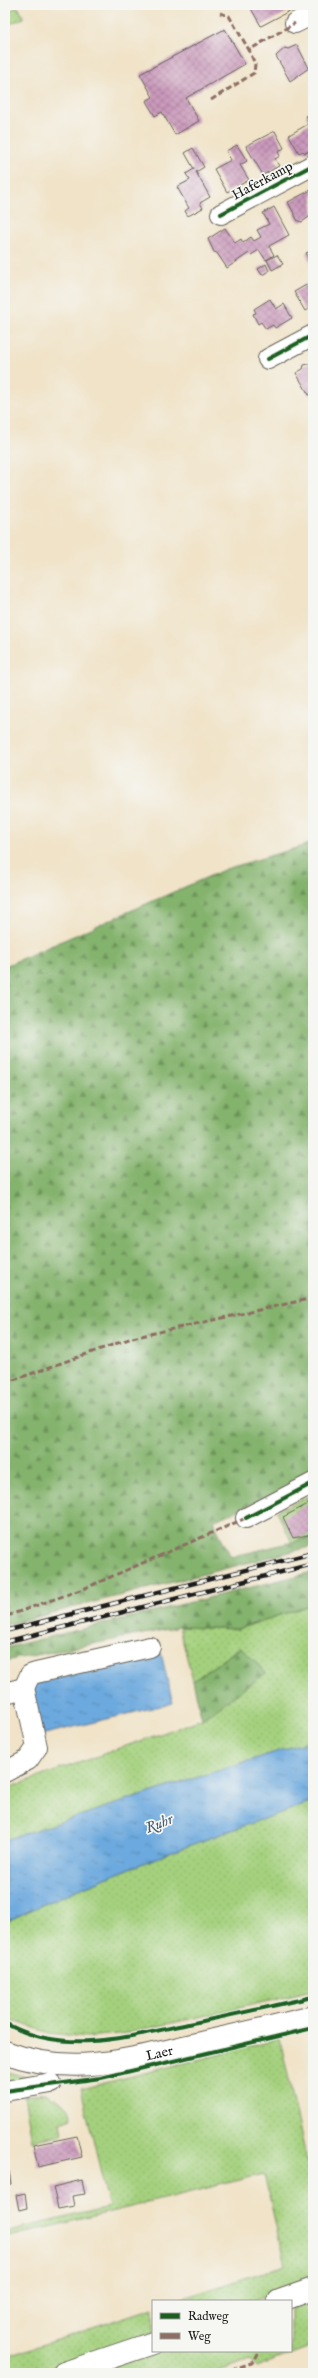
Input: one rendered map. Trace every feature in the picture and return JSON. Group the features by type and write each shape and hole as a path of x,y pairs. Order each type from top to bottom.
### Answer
{"main road":[{"name":"Laer","path":"5,2052 40,2063 78,2066 95,2065 146,2056 313,2017"},
{"path":"282,2300 313,2289"},
{"path":"64,2373 152,2343"}],"street":[{"path":"295,23 313,14"},
{"name":"Haferkamp","path":"221,214 313,165"},
{"path":"268,359 313,335"},
{"path":"246,1518 313,1483"},
{"path":"5,1772 28,1760 37,1747 14,1691 25,1683 30,1675 150,1647"},
{"path":"5,2091 50,2084"}],"green space":[{"path":"18,7 24,18 5,26 5,13"},
{"path":"313,843 313,1477 213,1521 231,1557 313,1537 313,1546 5,1625 5,966 226,869"},
{"path":"313,1494 313,1537 292,1543 277,1511"},
{"path":"313,1572 313,1604 238,1629 179,1627 5,1661 5,1648"},
{"path":"313,1604 313,1740 5,1840 5,1789 202,1719 265,1673 240,1647 193,1681 179,1627 238,1629"},
{"path":"241,1647 266,1673 202,1719 193,1681"},
{"path":"313,1802 313,1991 128,2033 87,2037 49,2033 11,2020 5,2016 5,1922 81,1888 119,1873 235,1829"},
{"path":"280,2039 313,2189 313,2280 254,2300 177,2300 285,2265 264,2174 5,2238 5,2232 109,2207 81,2089"},
{"path":"5,2071 37,2080 5,2083"},
{"path":"46,2093 53,2099 55,2097 69,2110 72,2118 61,2122 63,2134 32,2141 24,2096"},
{"path":"313,2298 313,2341 307,2348 257,2367 251,2360 213,2373 87,2373 152,2351 292,2352 292,2306"},
{"path":"152,2308 152,2333 33,2373 5,2373 5,2357"}],"water":[{"path":"161,1653 173,1703 41,1735 30,1685 55,1679 54,1673 132,1661"},
{"name":"Ruhr","path":"313,1740 313,1802 235,1829 119,1873 81,1888 5,1922 5,1840"}],"building":[{"path":"249,5 296,5 297,7 261,26"},
{"path":"225,29 245,64 186,98 199,121 175,135 162,112 155,116 146,101 153,97 140,74"},
{"path":"297,45 309,68 290,81 276,56 285,48 288,49"},
{"path":"313,112 313,149 305,153 303,151 299,153 289,135 310,123 306,116"},
{"path":"275,131 284,148 278,152 280,156 275,159 279,166 263,175 246,146"},
{"path":"237,145 247,161 240,165 249,180 227,192 214,169 231,160 226,151"},
{"path":"193,148 204,167 196,172 210,197 200,203 203,208 188,216 185,211 189,208 177,187 190,180 186,174 194,169 185,153"},
{"path":"313,189 313,214 302,222 298,221 288,202"},
{"path":"274,207 289,235 269,246 274,255 266,260 259,250 251,255 249,253 227,268 217,253 214,252 208,239 225,228 235,243 241,239 243,243 251,237 254,241 261,237 257,230 269,224 263,213"},
{"path":"313,250 313,259 310,261 306,253"},
{"path":"277,255 283,264 272,270 267,260"},
{"path":"266,264 269,271 262,275 258,269"},
{"path":"313,281 313,306 305,311 294,292"},
{"path":"270,299 276,309 284,304 292,318 275,328 273,325 266,329 261,322 258,324 253,314 256,313 254,309"},
{"path":"313,363 313,393 309,395 296,373 303,369 304,365"},
{"path":"312,1502 313,1534 293,1538 283,1517"},
{"path":"77,2136 82,2157 38,2167 33,2145"},
{"path":"9,2171 11,2184 5,2185 5,2172"},
{"path":"82,2180 85,2194 72,2196 74,2206 58,2209 53,2187"},
{"path":"25,2193 27,2208 19,2210 16,2195"}],"railway":[{"path":"5,1631 313,1553"},
{"path":"5,1642 313,1564"}],"marked path":[{"path":"220,13 229,16 249,50 295,23"},
{"path":"211,100 254,73 255,64 249,50"},
{"path":"5,1383 132,1338 313,1298"},
{"path":"7,1616 83,1589 246,1518"},
{"path":"223,2373 254,2362 259,2352"}],"cycle path":[{"path":"221,214 313,165"},
{"path":"268,359 313,335"},
{"path":"246,1518 313,1483"},
{"path":"5,2023 27,2033 49,2039 95,2041 142,2034 313,1997"},
{"path":"5,2091 101,2078 313,2028"}]}
